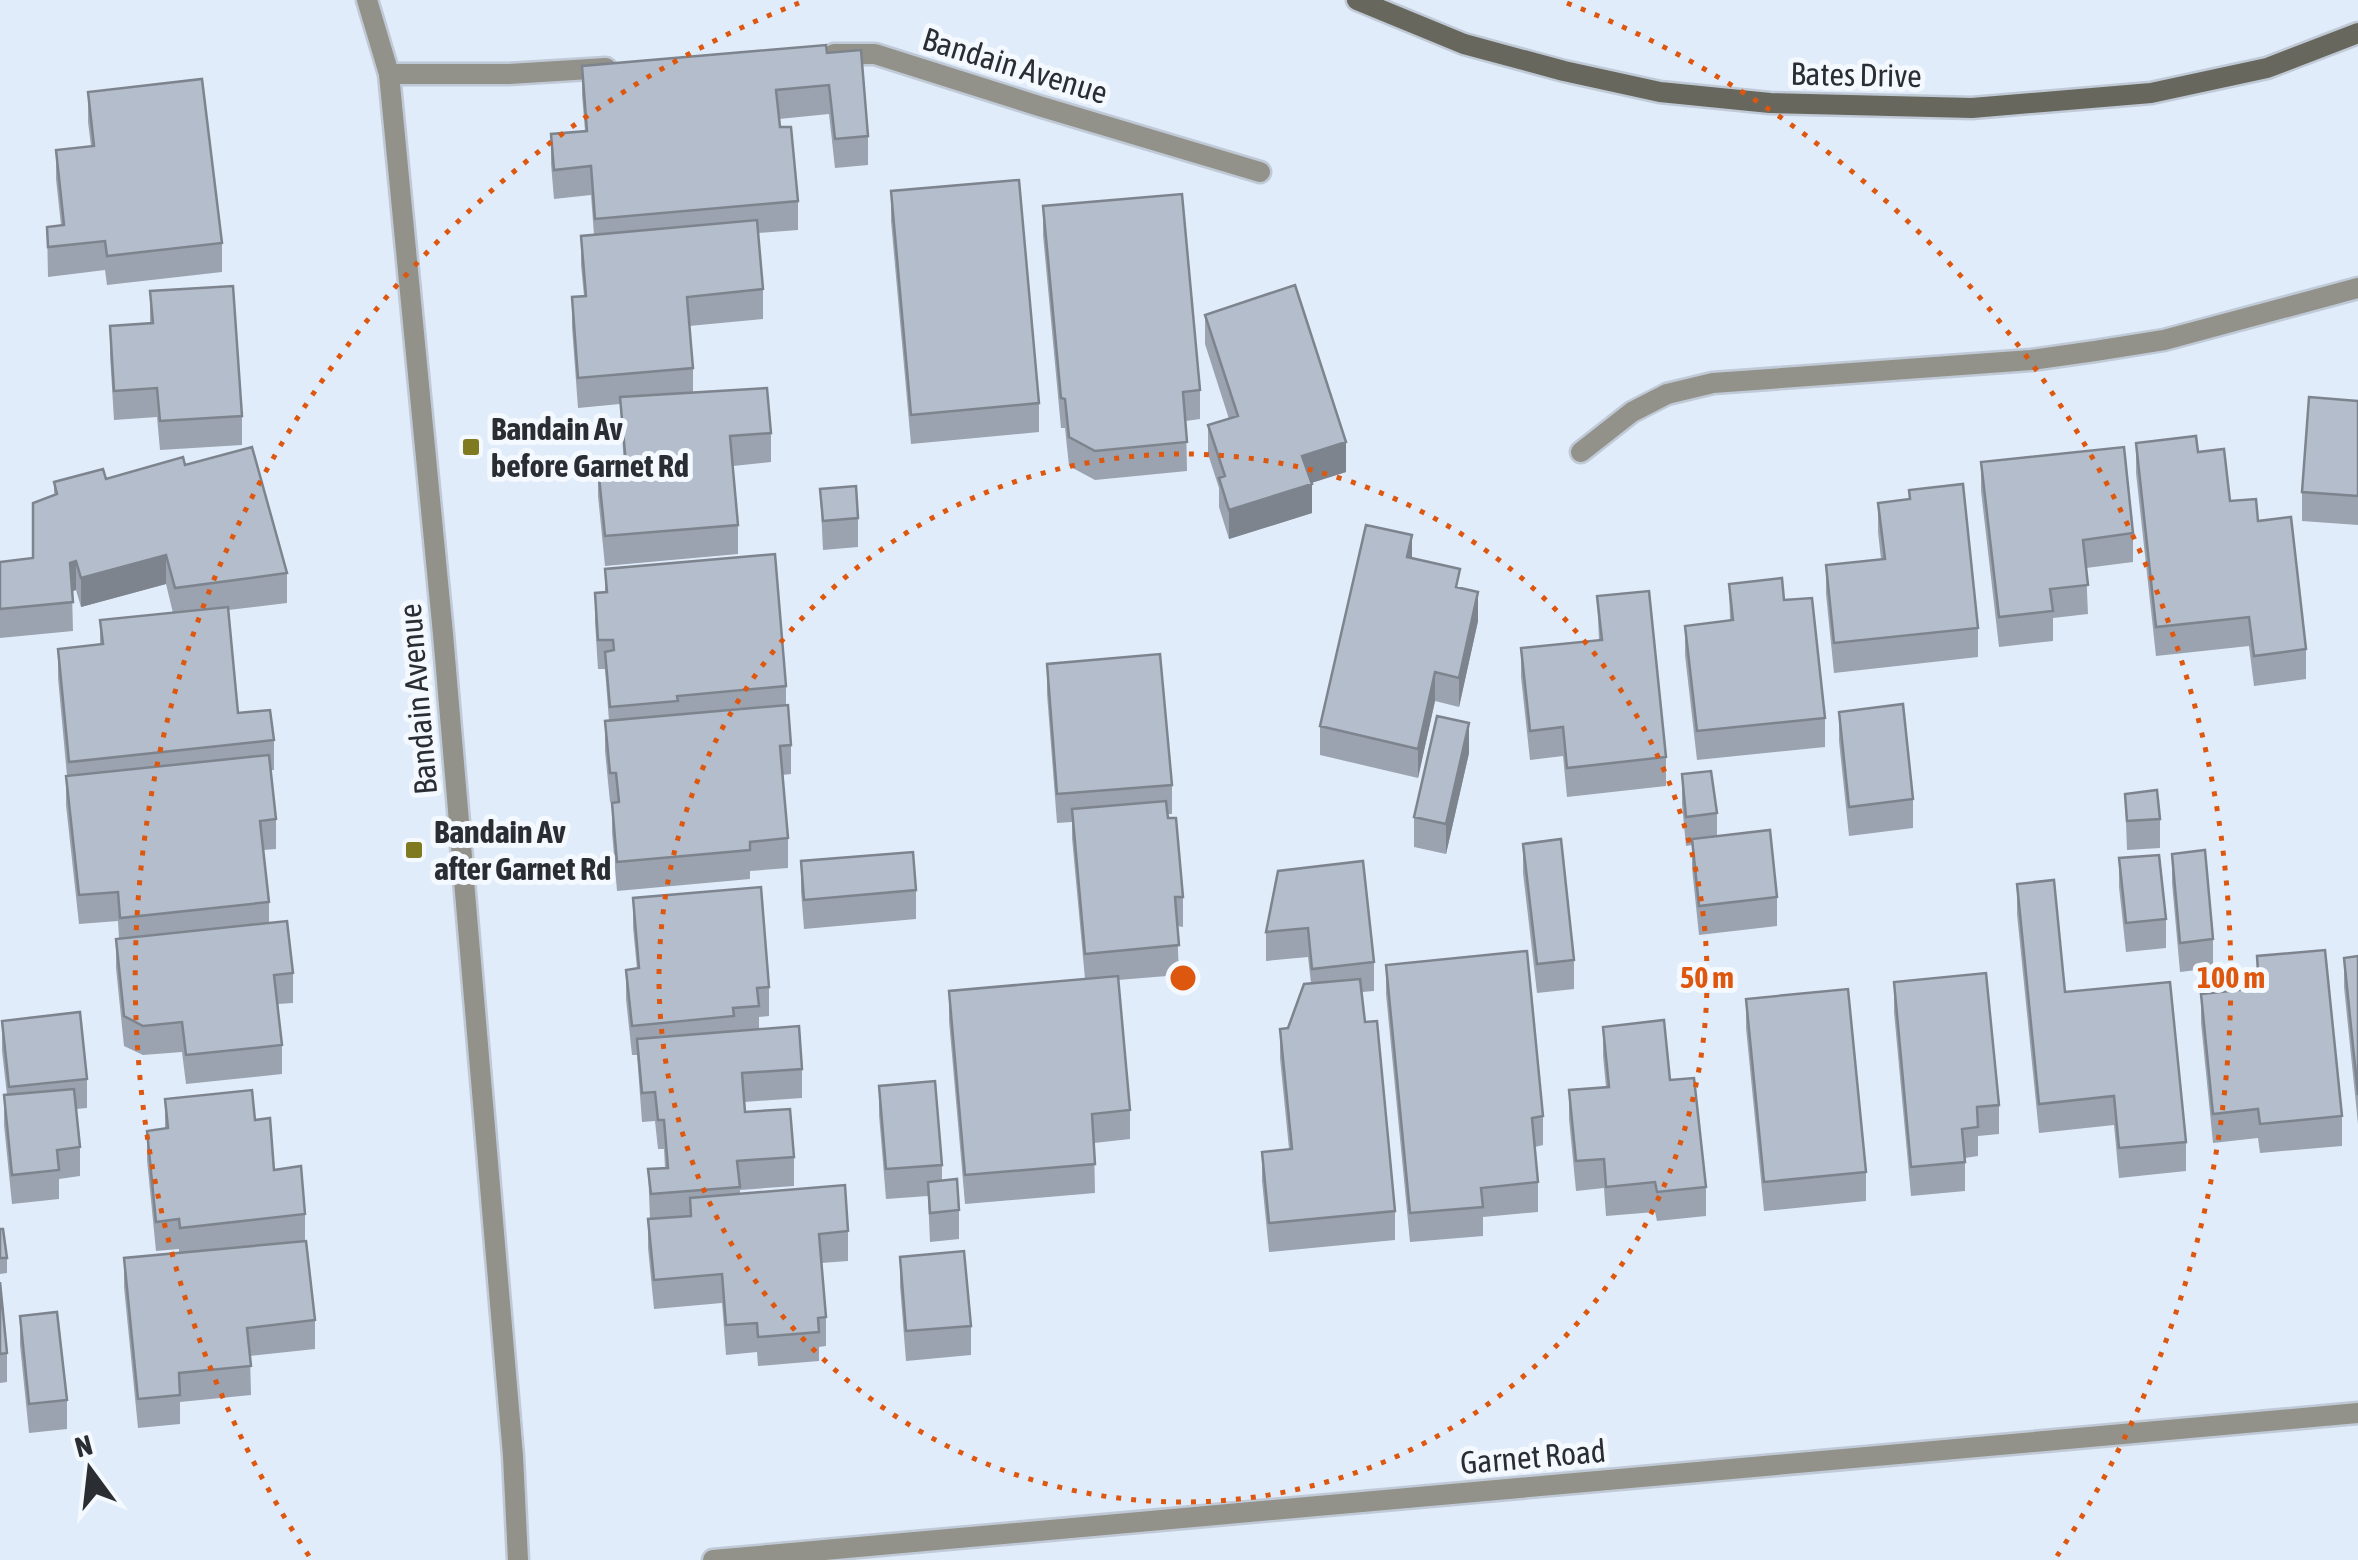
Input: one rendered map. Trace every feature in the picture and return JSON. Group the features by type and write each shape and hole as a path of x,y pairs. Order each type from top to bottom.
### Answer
{"main road":[{"name":"Bates Drive","path":"1357,0 1464,44 1564,72 1660,92 1770,103 1972,108 2151,94 2268,68 2358,32"}],"street":[{"name":"Bandain Avenue","path":"366,0 389,74 443,634 513,1456 518,1560"},
{"name":"Bandain Avenue","path":"818,54 875,54 1260,172"},
{"path":"389,74 509,74 619,68"},
{"path":"1581,452 1632,412 1666,394 1713,383 2095,352 2164,340 2358,288"},
{"name":"Garnet Road","path":"713,1560 2358,1413"}],"building":[{"path":"826,45 827,53 861,50 868,136 835,139 829,85 776,90 780,127 791,127 798,201 595,219 591,166 554,170 551,134 587,131 582,66"},
{"path":"202,79 222,243 107,256 105,241 48,247 47,227 64,225 56,150 94,146 88,92"},
{"path":"1019,180 1039,403 911,415 891,191"},
{"path":"1182,194 1200,390 1183,392 1187,442 1095,451 1069,437 1065,399 1061,398 1043,206"},
{"path":"757,220 763,289 687,297 693,368 578,378 572,297 586,296 581,236"},
{"path":"1295,285 1346,442 1302,456 1312,484 1229,510 1219,478 1225,476 1208,425 1238,416 1205,315"},
{"path":"233,286 242,416 160,421 157,388 114,391 110,326 153,323 150,291"},
{"path":"767,388 771,433 730,436 738,525 605,536 598,467 626,464 620,397"},
{"path":"2309,397 2358,401 2358,496 2302,492"},
{"path":"2196,436 2198,452 2224,449 2230,501 2256,499 2258,521 2291,517 2306,649 2254,656 2249,617 2156,627 2136,443"},
{"path":"252,447 287,573 175,588 166,555 81,578 76,561 70,563 73,602 0,609 0,562 33,558 33,503 57,494 54,482 103,469 106,479 183,457 185,465"},
{"path":"2124,447 2133,533 2083,540 2088,585 2050,589 2053,611 1999,617 1981,462"},
{"path":"1963,484 1978,628 1834,643 1826,565 1885,559 1878,503 1910,499 1909,490"},
{"path":"856,486 858,518 823,521 820,489"},
{"path":"1366,525 1412,535 1407,557 1460,569 1456,587 1478,592 1459,678 1435,672 1418,749 1320,726"},
{"path":"775,554 786,686 610,707 605,652 614,650 613,640 598,640 595,593 607,592 605,569"},
{"path":"1782,578 1784,600 1812,598 1825,718 1697,731 1685,626 1733,620 1729,584"},
{"path":"1649,591 1666,757 1567,768 1563,727 1530,731 1521,648 1602,640 1597,596"},
{"path":"228,607 238,713 270,710 274,740 69,762 58,649 103,644 100,620"},
{"path":"1160,654 1172,785 1057,794 1047,664"},
{"path":"1903,704 1913,799 1849,807 1839,712"},
{"path":"788,705 791,745 780,746 788,838 750,842 750,850 617,862 612,803 619,802 616,773 610,773 605,721"},
{"path":"1437,716 1469,723 1446,824 1414,817"},
{"path":"269,755 276,819 260,821 269,902 120,918 118,892 79,895 66,776"},
{"path":"1711,771 1717,813 1686,817 1682,774"},
{"path":"2157,790 2160,819 2127,821 2125,794"},
{"path":"1166,801 1168,818 1176,818 1183,897 1175,897 1179,945 1085,954 1072,809"},
{"path":"1770,830 1777,897 1699,906 1692,839"},
{"path":"1561,839 1574,960 1537,964 1523,844"},
{"path":"2205,850 2213,939 2180,943 2172,854"},
{"path":"913,852 916,890 804,900 801,861"},
{"path":"2159,855 2166,919 2126,923 2119,858"},
{"path":"1363,861 1374,962 1312,969 1308,928 1266,932 1278,871"},
{"path":"2054,880 2065,992 2170,982 2186,1142 2119,1148 2114,1096 2039,1104 2017,884"},
{"path":"761,887 769,987 757,988 759,1006 733,1008 734,1016 632,1026 626,970 639,968 633,898"},
{"path":"287,921 293,973 274,975 282,1045 186,1055 182,1022 143,1026 124,1016 116,939"},
{"path":"2325,950 2342,1116 2260,1124 2258,1109 2213,1114 2201,994 2259,988 2257,956"},
{"path":"1527,951 1543,1116 1532,1118 1538,1182 1481,1188 1483,1207 1410,1213 1386,965"},
{"path":"2358,956 2358,1095 2344,958"},
{"path":"1986,973 1999,1105 1977,1107 1978,1127 1962,1129 1965,1162 1911,1167 1894,982"},
{"path":"1118,976 1130,1110 1092,1114 1095,1164 965,1175 949,991"},
{"path":"1360,979 1365,1022 1377,1021 1395,1211 1269,1223 1262,1152 1292,1149 1280,1029 1288,1028 1304,984"},
{"path":"1848,989 1866,1172 1764,1182 1746,999"},
{"path":"80,1012 87,1079 9,1087 2,1021"},
{"path":"1664,1020 1670,1080 1694,1078 1706,1187 1657,1192 1655,1182 1606,1187 1604,1159 1576,1161 1569,1090 1609,1087 1603,1027"},
{"path":"799,1026 802,1069 742,1073 745,1112 790,1109 794,1157 737,1161 740,1187 651,1194 648,1169 668,1168 664,1120 658,1120 655,1092 642,1093 637,1039"},
{"path":"935,1081 942,1165 886,1169 879,1086"},
{"path":"74,1089 80,1147 57,1150 59,1170 12,1175 4,1095"},
{"path":"252,1090 255,1120 270,1118 274,1170 301,1166 305,1214 180,1228 179,1219 156,1222 147,1131 168,1128 165,1099"},
{"path":"957,1179 959,1210 930,1213 928,1182"},
{"path":"845,1185 848,1231 819,1234 826,1317 818,1318 819,1332 758,1337 757,1323 726,1325 722,1274 654,1280 648,1219 691,1216 690,1198"},
{"path":"3,1229 7,1258 0,1258"},
{"path":"306,1241 315,1320 247,1328 251,1366 179,1373 180,1395 138,1399 124,1258"},
{"path":"964,1251 971,1326 906,1331 900,1257"},
{"path":"0,1282 7,1353 0,1354"},
{"path":"57,1312 67,1400 29,1404 20,1316"}],"place":[{"name":"Bandain Av before Garnet Rd","path":"471,447"},
{"name":"Bandain Av after Garnet Rd","path":"414,850"}]}
